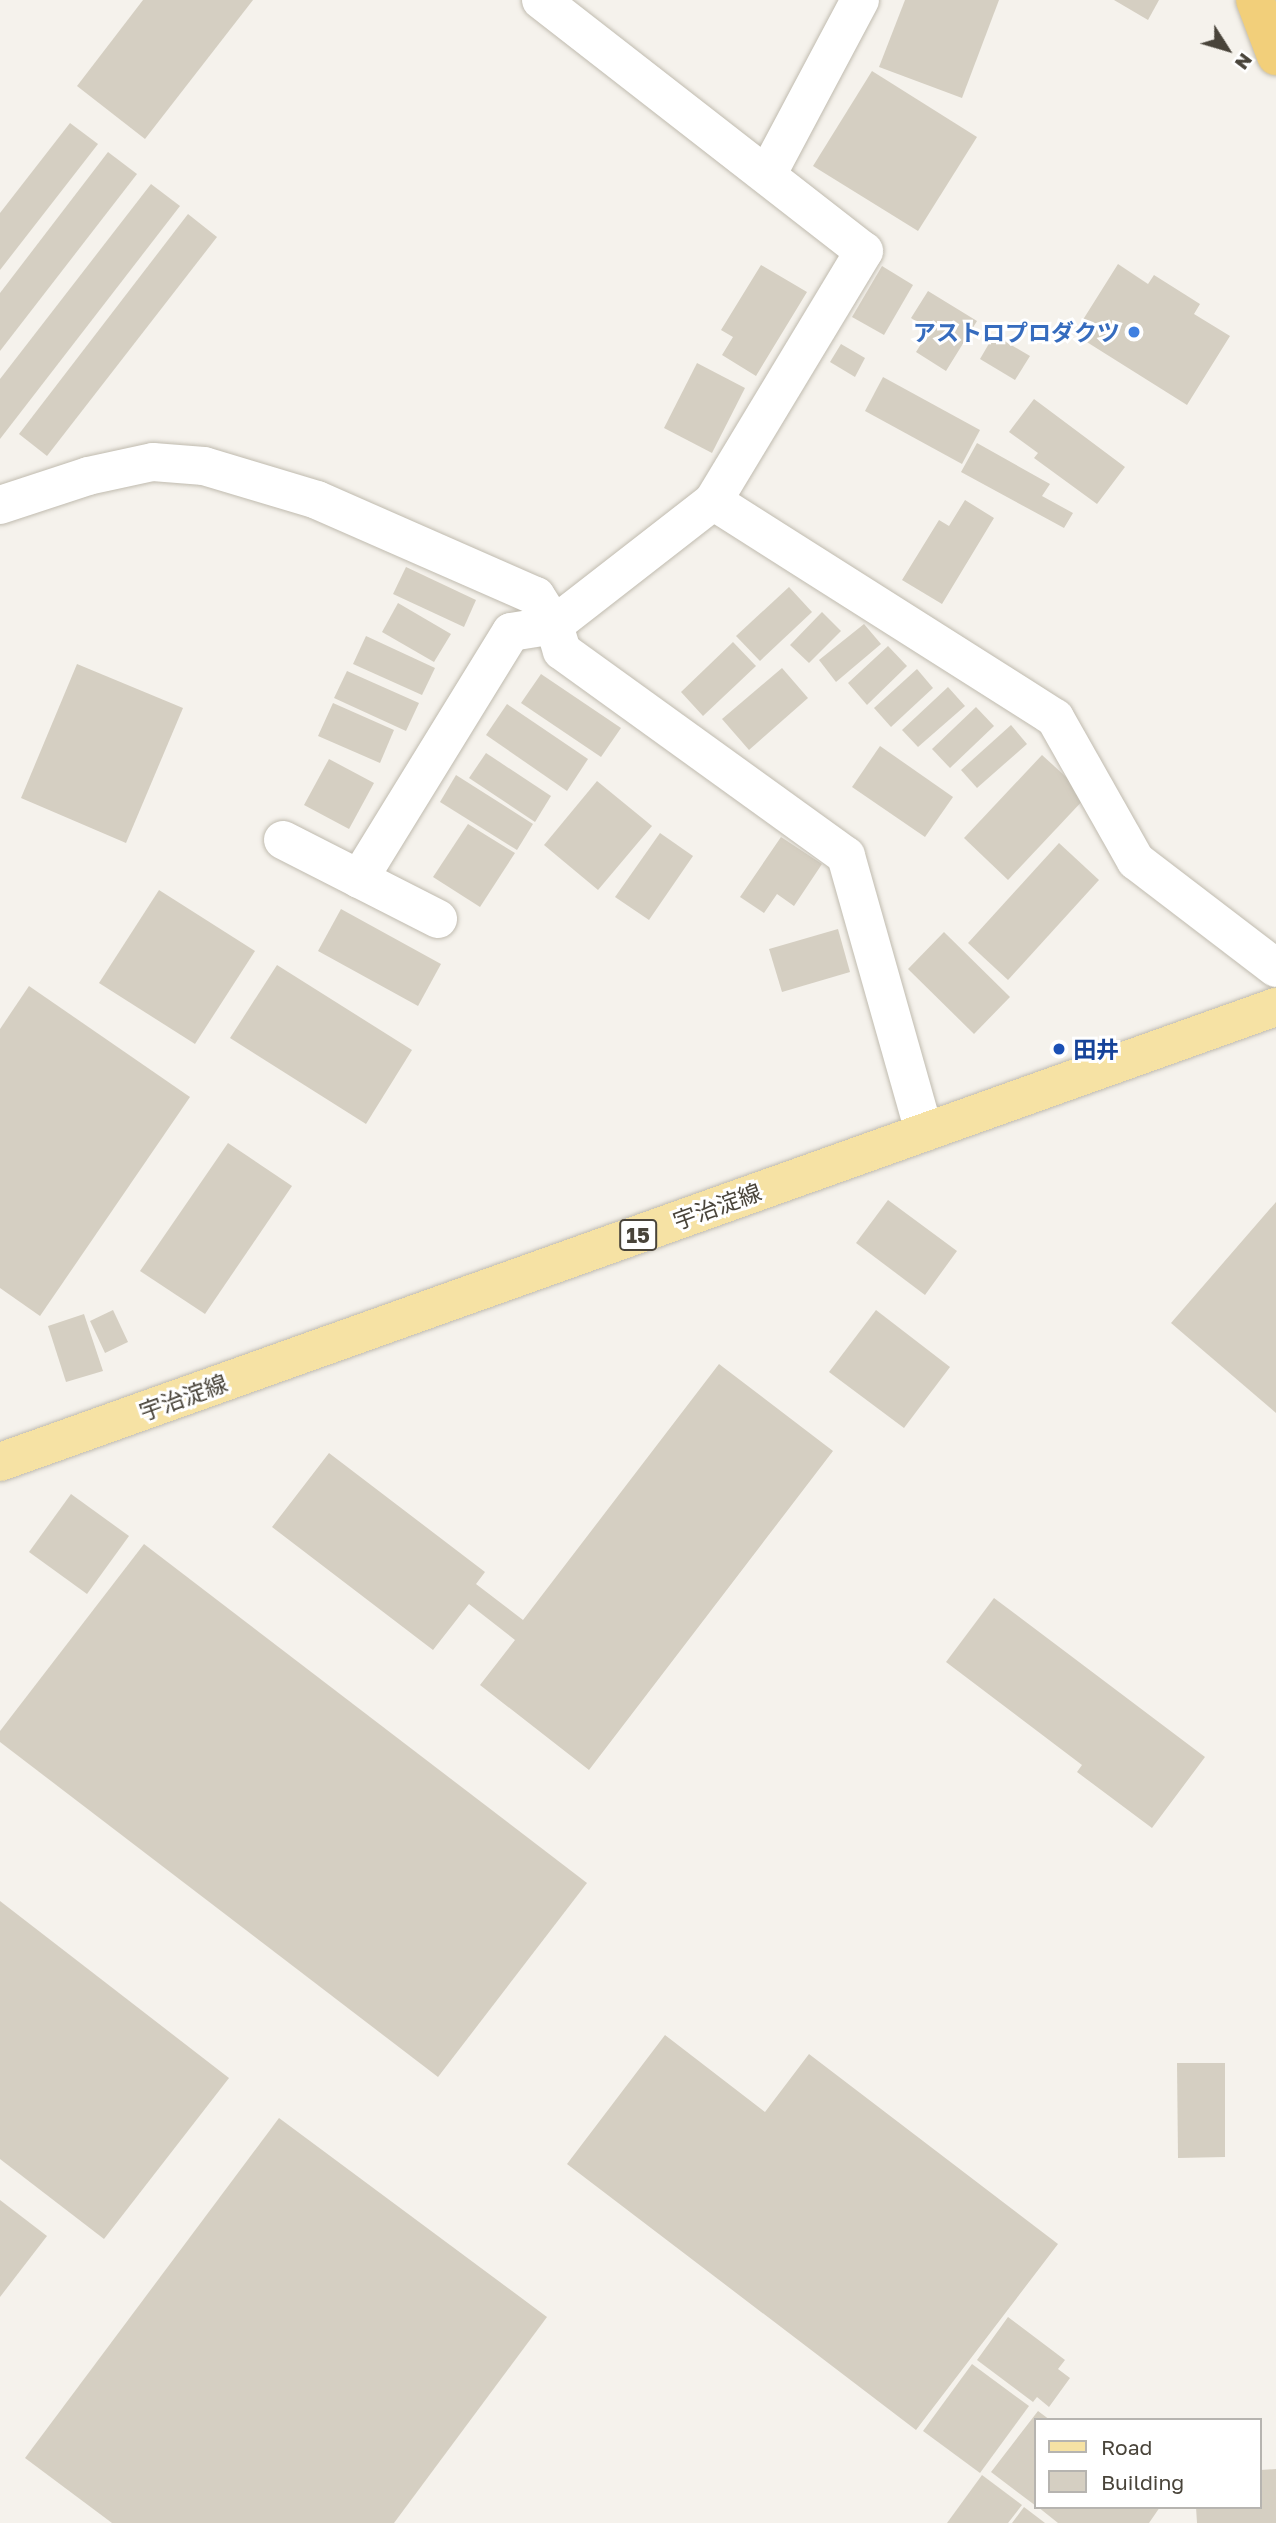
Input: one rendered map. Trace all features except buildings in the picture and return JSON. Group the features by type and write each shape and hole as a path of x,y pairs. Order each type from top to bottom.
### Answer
{"highway":[{"path":"1255,0 1276,56"}],"main road":[{"name":"宇治淀線","path":"0,1462 1276,1007"}],"street":[{"path":"359,879 511,632 554,625 713,501 864,250 541,0"},
{"path":"767,175 860,0"},
{"path":"0,505 89,476 153,462 204,466 317,499 536,596 554,625 562,651 846,856 924,1132"},
{"path":"713,501 1055,718 1136,861 1276,968"},
{"path":"283,840 438,919"}],"place":[{"name":"アストロプロダクツ","path":"1134,332"},
{"name":"田井","path":"1059,1049"}]}
